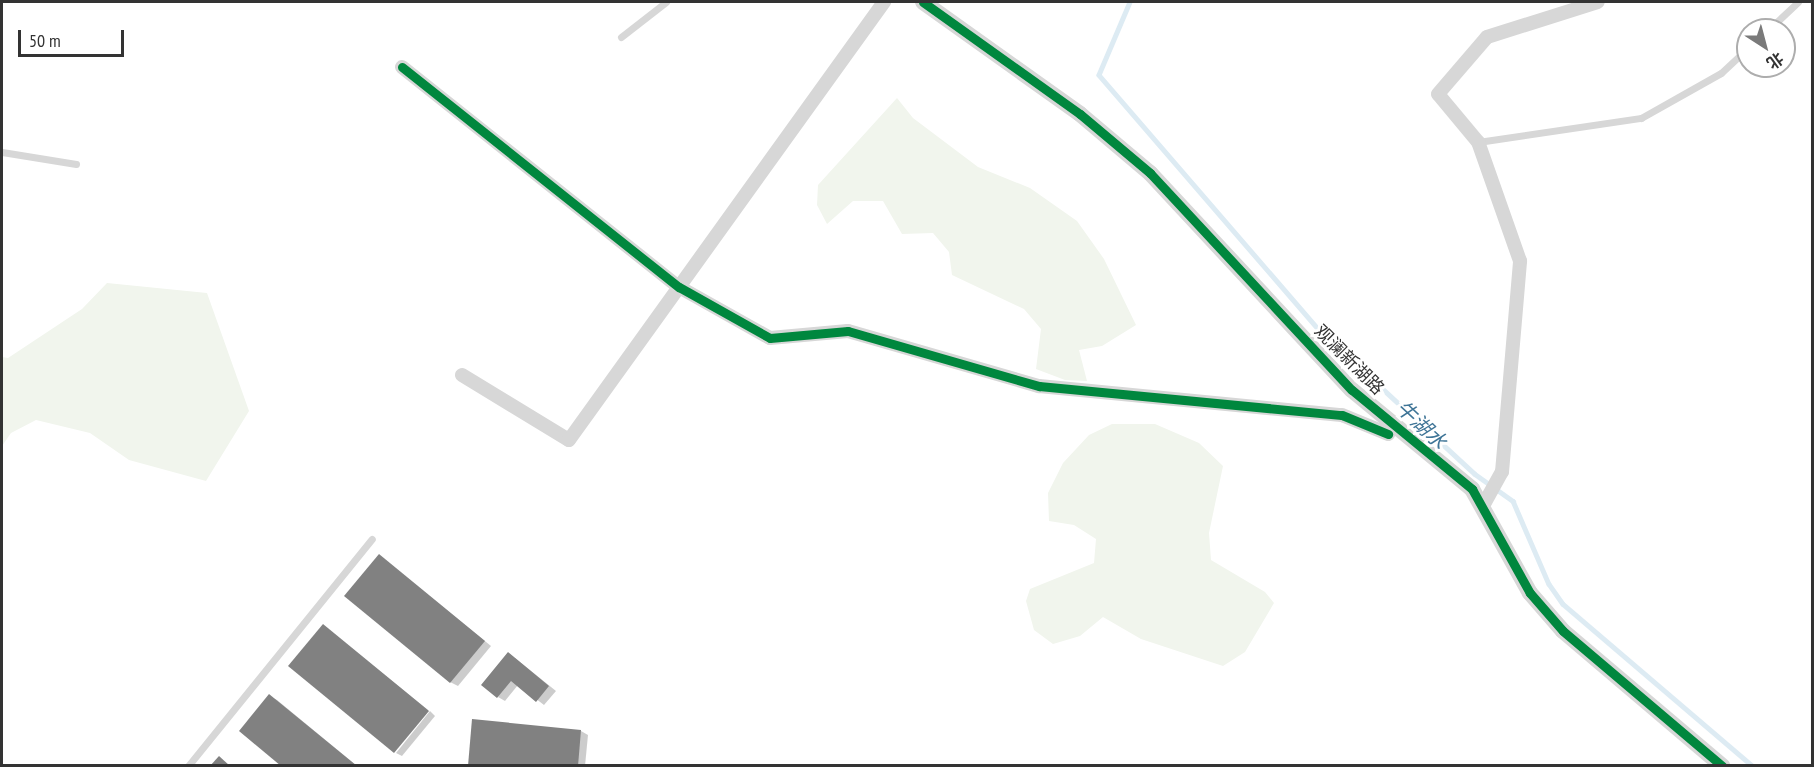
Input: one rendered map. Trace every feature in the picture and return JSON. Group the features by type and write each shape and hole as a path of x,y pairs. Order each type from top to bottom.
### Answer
{"street":[{"path":"462,375 569,440 884,2"},
{"name":"观澜新湖路","path":"923,2 1116,143 1352,390 1486,500 1544,611 1722,765"},
{"path":"1486,500 1502,472 1520,261 1478,142 1438,94 1487,37 1598,2"},
{"path":"402,67 679,287 770,338 848,331 1039,386 1342,415 1388,434"}],"lane":[{"path":"621,37 666,2"},
{"path":"1781,18 1798,2"},
{"path":"1478,142 1641,118 1721,73 1736,59"},
{"path":"2,152 76,164"},
{"path":"188,765 372,539"}],"shaded area":[{"path":"897,98 913,118 978,167 1030,188 1077,221 1104,259 1136,325 1102,346 1079,350 1087,381 1065,380 1036,369 1041,329 1024,309 952,275 949,252 933,233 902,234 883,201 853,201 827,224 817,205 818,185"},
{"path":"107,283 207,293 249,411 206,481 129,460 90,433 36,420 11,433 2,446 2,357 8,358 82,309"},
{"path":"1112,424 1155,424 1199,443 1223,466 1209,533 1211,560 1265,592 1274,603 1245,652 1223,666 1141,639 1103,617 1080,636 1053,644 1034,630 1026,601 1030,589 1094,563 1096,539 1074,525 1049,521 1048,493 1063,463 1089,435"}],"building":[{"path":"379,554 485,641 450,683 344,596"},
{"path":"323,624 429,711 394,753 288,666"},
{"path":"508,652 549,686 536,702 511,681 497,698 481,685"},
{"path":"269,694 357,766 281,766 239,731"},
{"path":"472,719 581,730 578,766 468,766"},
{"path":"219,756 230,766 210,766"}],"waterway":[{"name":"牛湖水","path":"1130,2 1099,75 1319,330 1475,474 1513,501 1549,584 1563,604 1753,766"}],"cycle path":[{"path":"923,2 1080,114 1150,173 1352,390 1472,489 1530,593 1563,631 1722,766"},
{"path":"402,67 679,287 770,338 848,331 1039,386 1342,415 1388,434"}]}
